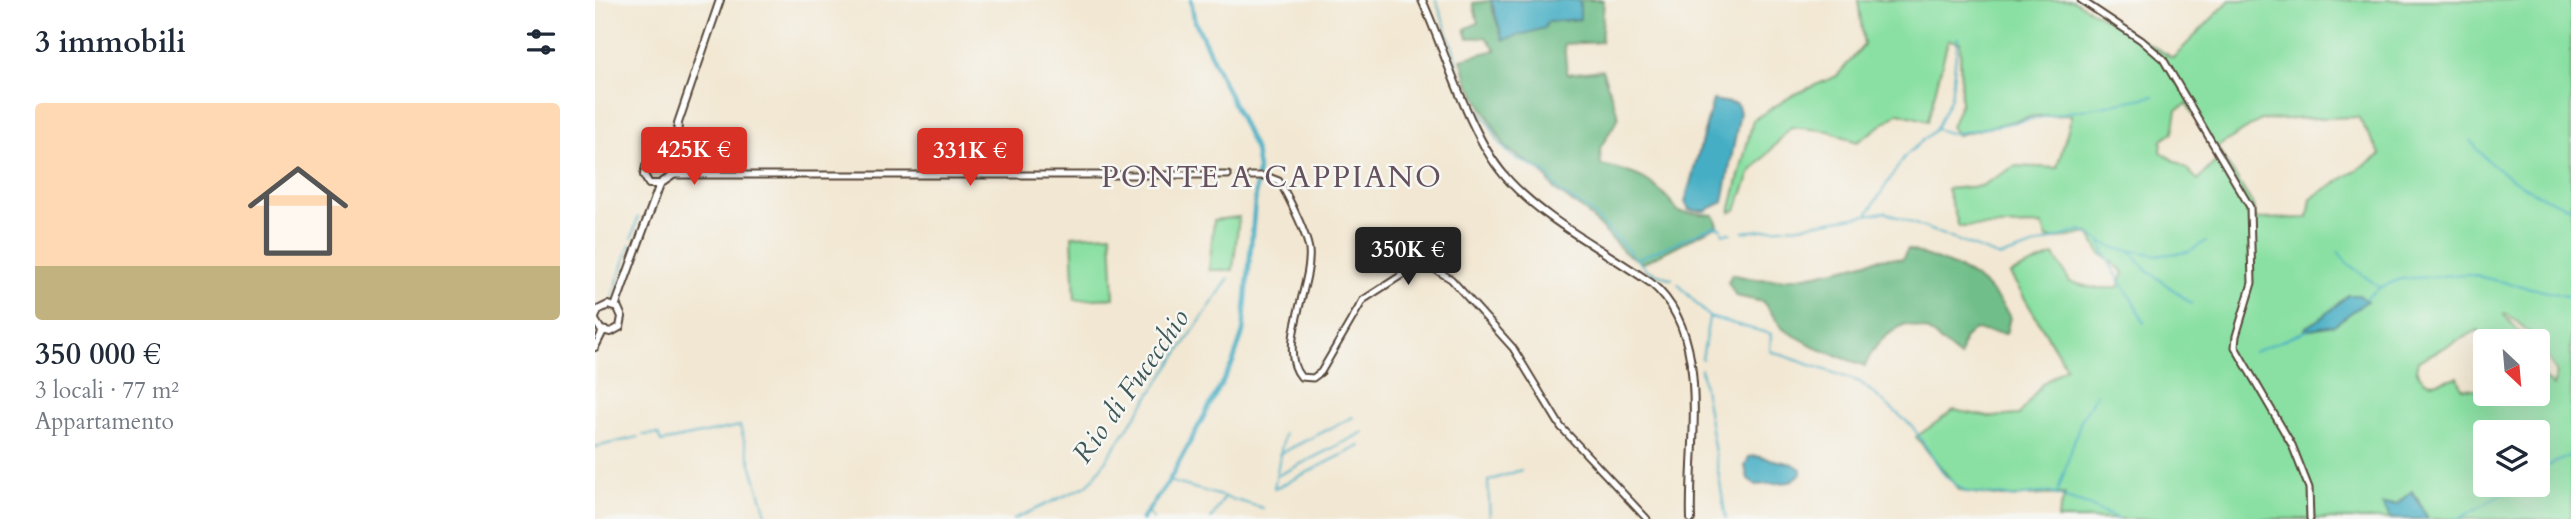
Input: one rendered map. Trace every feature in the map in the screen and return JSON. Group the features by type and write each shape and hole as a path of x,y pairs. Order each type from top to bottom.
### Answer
{"main road":[{"path":"648,216 652,196 644,170 665,153 720,0"},
{"path":"1422,0 1484,144 1503,174 1541,209 1656,288 1680,319 1692,362 1691,519"},
{"path":"649,184 660,184 679,171 681,161 676,153 678,123"},
{"path":"665,153 676,153"},
{"path":"615,307 660,184"},
{"path":"601,307 615,307 621,314 621,324 614,331 603,331 595,319 601,307"},
{"path":"595,347 603,331"}],"street":[{"path":"2081,0 2130,32 2163,60 2250,206 2252,283 2235,346 2292,445 2309,488 2309,519"},
{"path":"681,161 688,167 713,173"},
{"path":"673,176 713,173 1228,175"},
{"path":"1249,176 1277,179 1309,251 1292,357 1301,377 1313,378 1321,372 1356,308 1368,294 1419,267 1442,271 1518,354 1561,427 1647,519"}],"green space":[{"path":"1495,0 1491,5 1503,40 1546,22 1580,19 1580,0 1604,0 1601,42 1564,44 1567,74 1602,70 1619,117 1600,148 1601,165 1626,171 1646,180 1679,212 1714,215 1718,225 1643,263 1625,253 1586,212 1556,191 1542,172 1506,148 1467,80 1461,59 1496,50 1486,37 1468,38 1465,29 1478,23 1473,3"},
{"path":"1858,0 2073,0 2173,58 2230,0 2571,0 2571,519 2428,519 2417,498 2409,493 2397,504 2388,504 2388,516 2392,519 2057,519 2065,494 2003,497 1960,491 1916,437 1954,410 1989,417 2019,415 2042,384 2066,367 2010,274 2054,255 2070,282 2093,288 2118,288 2124,272 2099,252 2089,233 2059,239 2047,238 2042,225 1959,227 1947,189 1981,186 2015,166 2057,168 2072,115 2034,116 1957,135 1951,127 1961,102 1960,42 1948,40 1928,121 1899,113 1857,142 1829,131 1791,127 1751,172 1736,210 1730,212 1753,120 1795,94 1837,76 1864,45","holes":["2187,104 2219,158 2198,180 2187,169 2161,152 2162,139 2173,133 2177,110","2358,117 2381,155 2311,198 2308,218 2255,219 2253,205 2217,147 2261,120"]},
{"path":"1239,217 1233,270 1209,270 1214,220"},
{"path":"1111,234 1114,298 1075,300 1072,236"},
{"path":"1908,249 1967,272 1989,289 2010,317 2006,334 1974,330 1964,339 1960,357 1927,330 1905,324 1881,341 1865,366 1819,349 1783,329 1763,302 1736,296 1728,282 1732,274 1759,279 1802,277 1878,259 1902,259"}],"water":[{"path":"1491,0 1580,0 1580,19 1547,22 1545,28 1503,40"},
{"path":"1713,100 1737,104 1740,112 1723,202 1705,211 1689,210 1685,202"},
{"path":"2348,295 2359,295 2367,301 2334,325 2305,330 2306,327 2324,316"},
{"path":"1749,457 1793,464 1801,469 1801,474 1790,482 1756,485 1748,479 1745,466"},
{"path":"2412,491 2428,519 2392,519 2382,505 2397,504"}],"waterway":[{"path":"1142,519 1169,481 1233,362 1243,332 1258,169 1255,150 1194,19 1191,0"},
{"path":"1436,0 1454,51 1460,86 1490,125 1500,144 1512,156 1546,173 1560,192 1589,210 1647,270 1672,279"},
{"path":"1868,213 1905,156 1936,129 1951,97 1958,37"},
{"path":"1936,129 1953,134 2154,96"},
{"path":"2470,140 2479,152 2516,182 2571,208"},
{"path":"1743,232 1884,212 2000,257 2081,230 2113,248 2160,255 2188,252 2206,241"},
{"path":"632,238 638,217"},
{"path":"1637,259 1714,226 1721,228 1723,234 1731,233"},
{"path":"612,298 630,244"},
{"path":"2101,244 2144,323"},
{"path":"2130,251 2147,270 2192,304"},
{"path":"2338,252 2347,263 2379,287"},
{"path":"2365,299 2379,288 2401,279 2467,274 2571,297"},
{"name":"Rio di Fucecchio","path":"1014,519 1086,486 1093,479 1229,278"},
{"path":"1678,284 1709,317 1771,334 1770,351 1860,382 1912,426 1946,477 1966,492 2016,497 2047,492 2088,505 2118,519"},
{"path":"1702,359 1709,318"},
{"path":"2254,352 2308,330"},
{"path":"1701,369 1726,519"},
{"path":"2057,494 2081,420 2097,393"},
{"path":"1279,454 1353,417"},
{"path":"643,435 658,434 661,442 740,426 766,514"},
{"path":"1279,475 1364,432"},
{"path":"1274,488 1284,434"},
{"path":"595,447 638,437"},
{"path":"1274,489 1360,446"},
{"path":"2550,465 2571,455"},
{"path":"1490,519 1488,481 1521,470"},
{"path":"1169,481 1263,508"},
{"path":"2458,519 2497,497"},
{"path":"1211,519 1224,498"},
{"path":"1147,511 1153,519"}],"tunnel":[{"path":"1228,175 1250,176"}],"district":[{"name":"PONTE A CAPPIANO","path":"1272,177"}]}
